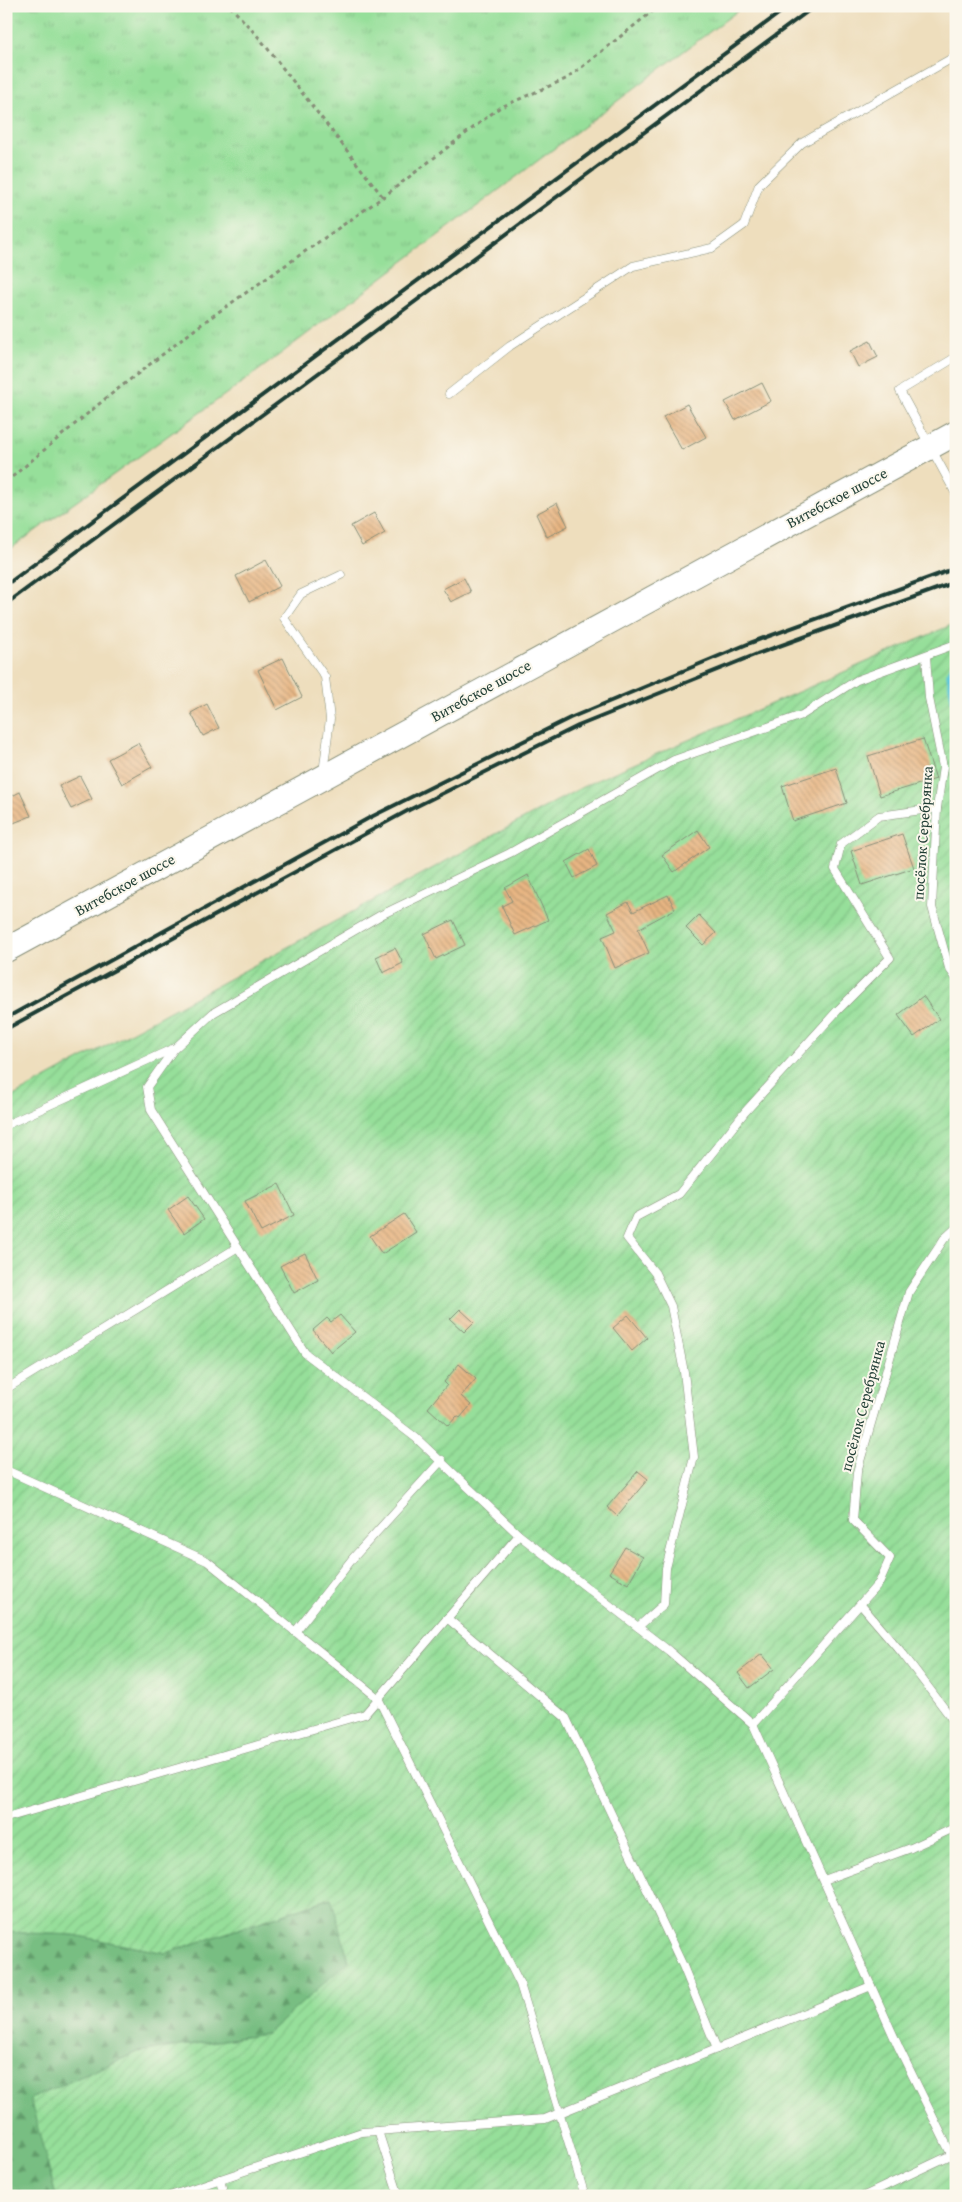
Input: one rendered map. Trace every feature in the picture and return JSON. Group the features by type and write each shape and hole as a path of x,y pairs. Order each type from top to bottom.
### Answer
{"main road":[{"name":"Витебское шоссе","path":"6,950 956,434"}],"lane":[{"path":"449,394 510,346 580,298 633,266 712,248 744,225 759,185 802,143 956,56"},
{"path":"956,357 900,391 956,494"},
{"path":"323,777 330,719 325,677 284,618 301,594 342,575"},
{"path":"956,644 857,680 802,715 674,760 510,853 373,920 212,1013 174,1049 148,1087 151,1110 305,1353 442,1460 519,1535 638,1627 753,1724 871,1986 956,2164"},
{"name":"посёлок Серебрянка","path":"926,656 929,698 943,767 937,808 932,907 949,968 956,978"},
{"path":"638,1627 664,1604 666,1568 694,1457 684,1372 671,1306 655,1273 627,1238 636,1217 679,1194 744,1112 837,1011 890,958 835,869 841,844 879,816 937,808"},
{"path":"6,1125 174,1049"},
{"name":"посёлок Серебрянка","path":"753,1724 880,1583 890,1558 854,1520 857,1472 909,1292 944,1239 956,1228"},
{"path":"6,1390 238,1248"},
{"path":"296,1632 353,1558 442,1460"},
{"path":"6,1470 207,1561 378,1698 520,1984 585,2196"},
{"path":"6,1818 365,1714 519,1535"},
{"path":"860,1605 903,1654 956,1724"},
{"path":"447,1618 566,1718 683,1966 717,2049"},
{"path":"824,1880 911,1848 956,1827"},
{"path":"170,2196 362,2132 545,2119 871,1986"},
{"path":"378,2131 399,2196"},
{"path":"864,2196 951,2155"},
{"path":"220,2179 224,2196"}],"path":[{"path":"230,6 261,40 383,197"},
{"path":"6,482 105,399 207,320 383,197 499,108 568,78 659,6"}],"green space":[{"path":"6,6 744,6 251,376 6,552"},
{"path":"956,623 956,2196 56,2196 30,2099 138,2052 267,2034 349,1961 331,1898 166,1953 74,1935 6,1932 6,1100 588,784"},
{"path":"332,1898 349,1962 267,2034 138,2052 31,2099 56,2196 6,2196 6,1932 74,1935 166,1953"}],"building":[{"path":"870,341 878,357 858,367 850,351"},
{"path":"762,383 771,401 735,420 725,402"},
{"path":"687,404 706,437 682,450 663,417"},
{"path":"557,503 568,526 547,537 536,514"},
{"path":"374,513 385,533 362,546 351,526"},
{"path":"266,560 280,586 249,602 236,576"},
{"path":"464,578 471,592 451,602 443,589"},
{"path":"283,658 302,697 277,710 258,670"},
{"path":"207,704 219,728 203,736 191,713"},
{"path":"923,739 936,779 880,796 868,756"},
{"path":"138,743 152,767 122,784 108,759"},
{"path":"836,768 847,803 793,821 782,786"},
{"path":"80,776 92,799 71,809 59,786"},
{"path":"20,792 31,816 6,826 6,799"},
{"path":"698,830 709,847 674,872 662,855"},
{"path":"902,834 914,868 862,885 851,851"},
{"path":"589,849 597,866 574,878 566,862"},
{"path":"528,875 548,920 515,935 502,906 512,901 505,888"},
{"path":"668,895 675,909 638,929 649,953 615,968 602,937 616,931 607,913 628,902 633,912"},
{"path":"699,915 716,933 703,945 686,928"},
{"path":"453,920 465,945 436,959 424,934"},
{"path":"395,948 403,963 383,973 376,957"},
{"path":"923,996 939,1019 914,1037 898,1015"},
{"path":"279,1184 294,1215 261,1232 245,1201"},
{"path":"188,1196 204,1219 184,1233 168,1210"},
{"path":"404,1214 416,1232 382,1254 370,1236"},
{"path":"305,1253 318,1280 294,1293 280,1266"},
{"path":"460,1309 474,1322 464,1332 450,1319"},
{"path":"340,1315 355,1332 331,1352 313,1330 327,1318 331,1322"},
{"path":"628,1315 647,1338 632,1351 613,1328"},
{"path":"459,1364 476,1379 461,1396 471,1405 460,1418 457,1416 448,1426 428,1408 447,1385 444,1382"},
{"path":"638,1471 648,1479 617,1516 607,1507"},
{"path":"625,1547 643,1557 628,1584 609,1573"},
{"path":"762,1654 774,1669 749,1688 738,1673"}],"waterway":[{"path":"956,661 949,674 956,714"}],"railway":[{"path":"6,585 789,6"},
{"path":"6,604 815,6"},
{"path":"6,1018 369,818 570,718 750,643 956,568"},
{"path":"6,1029 409,810 578,726 757,654 956,582"}]}
